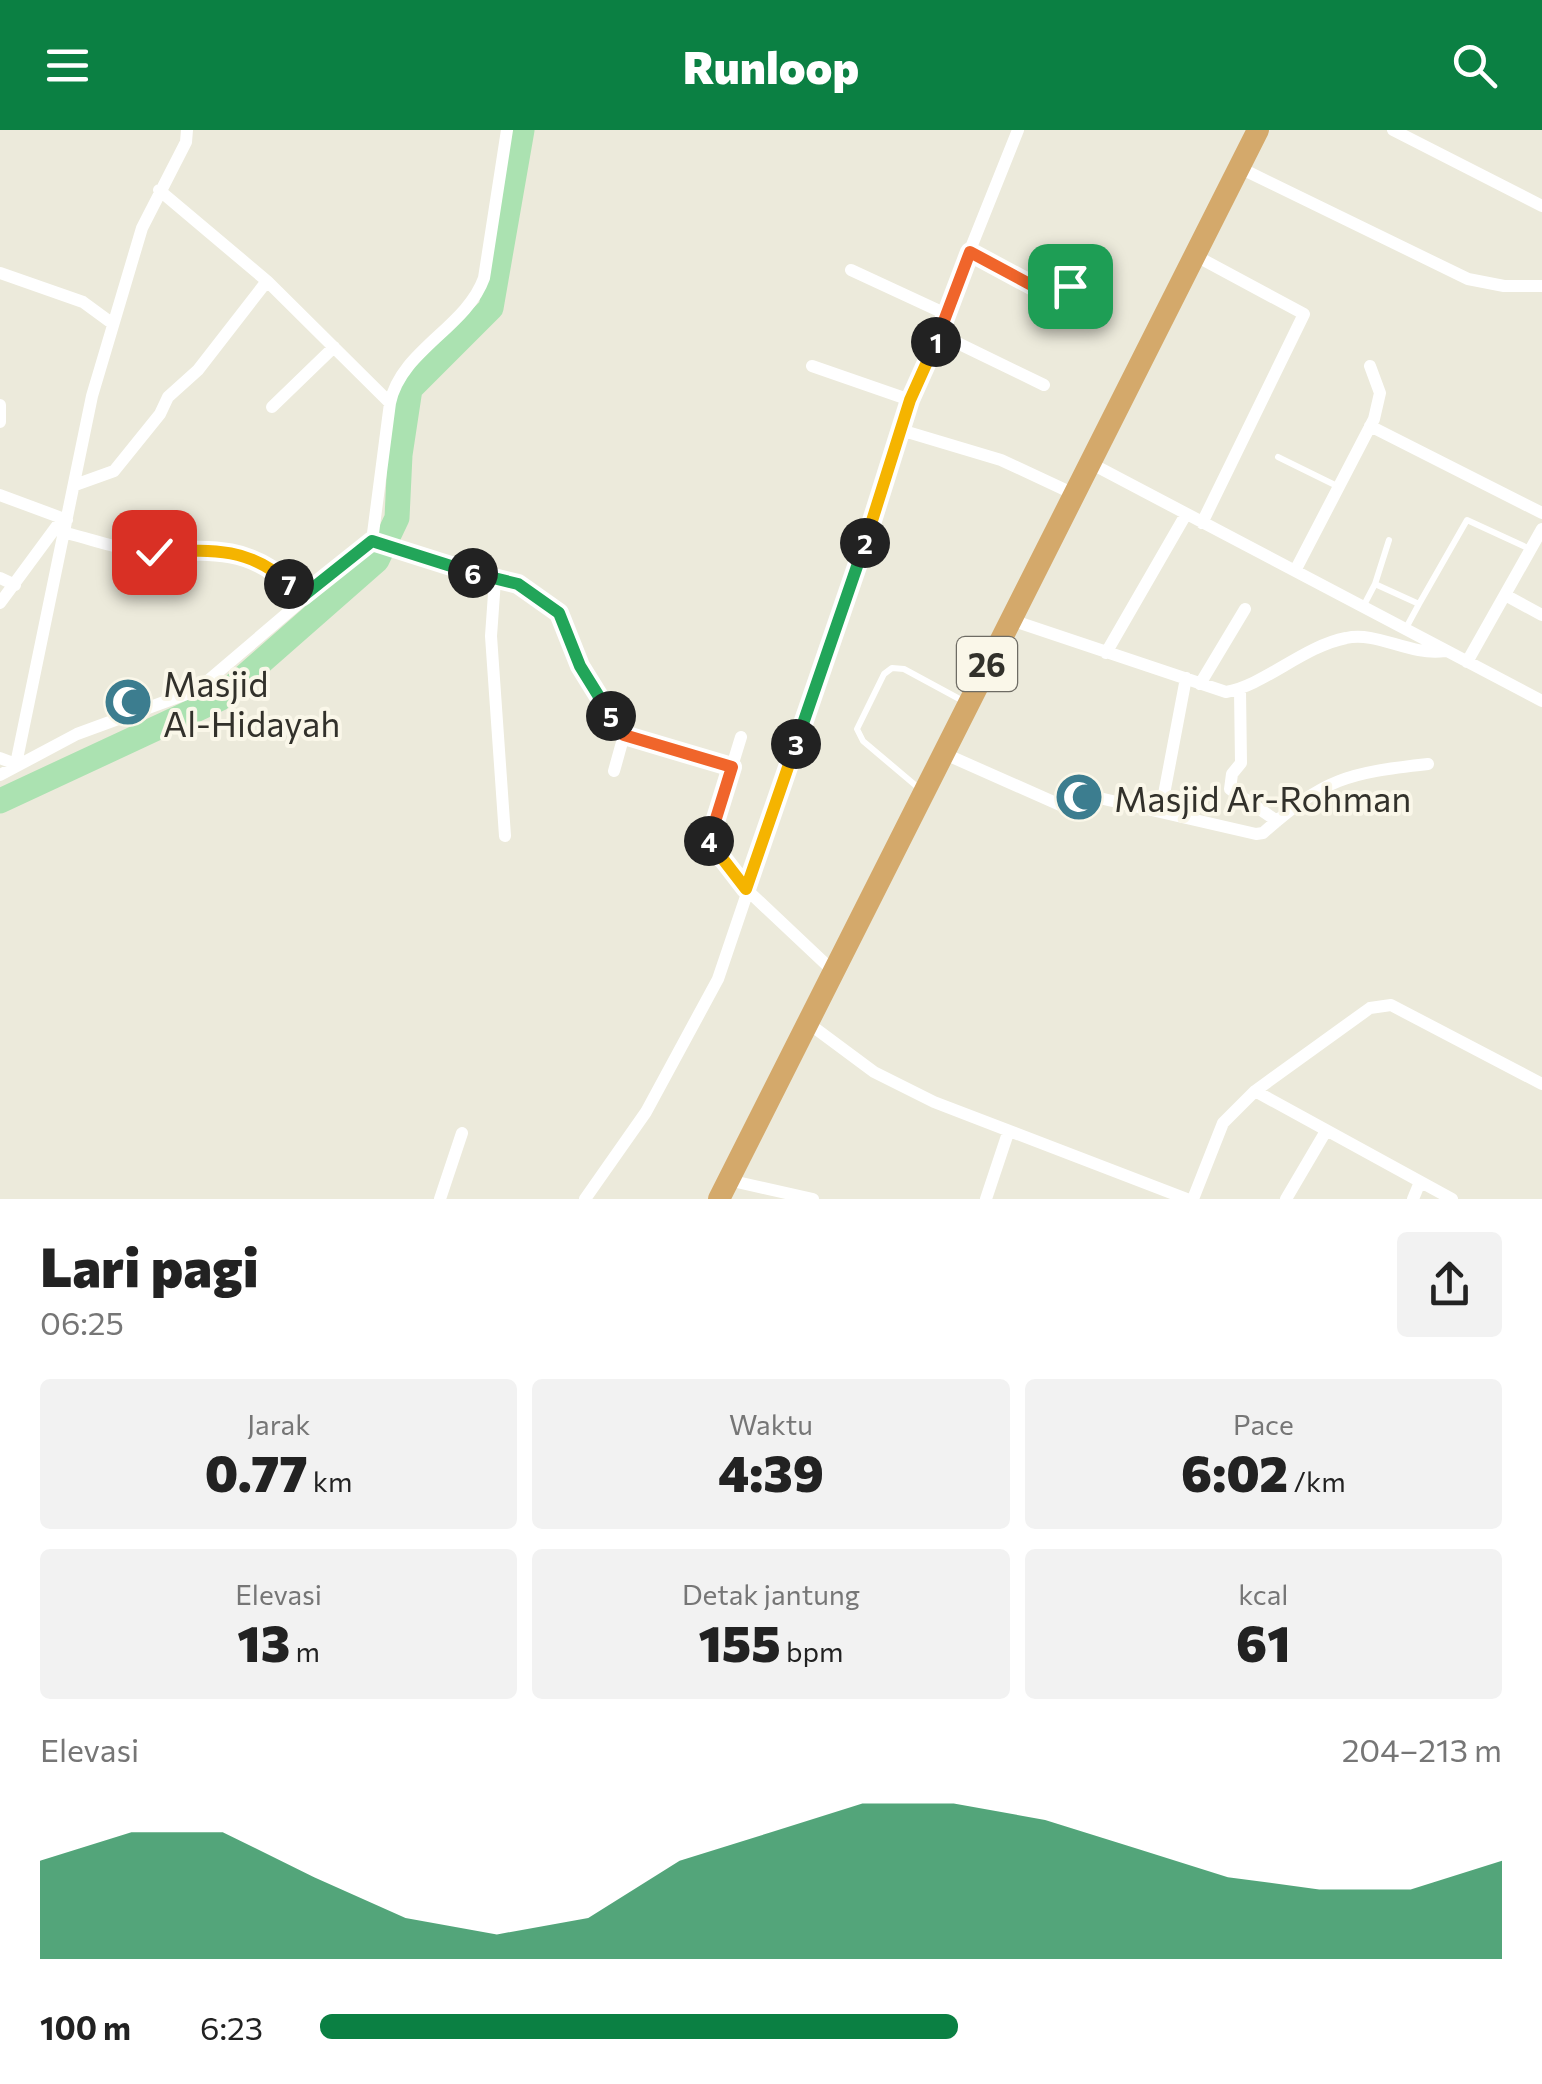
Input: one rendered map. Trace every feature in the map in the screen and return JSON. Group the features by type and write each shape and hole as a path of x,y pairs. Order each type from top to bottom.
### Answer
{"highway":[{"name":"26","path":"732,1188 832,970 1092,464 1258,130"}],"street":[{"path":"16,764 92,396 142,228 186,142 187,130"},
{"path":"0,775 77,734 197,690 303,596 375,541 393,390 414,360 478,296 508,130"},
{"path":"585,1199 646,1112 718,979 904,432 910,400 940,334 1018,130"},
{"path":"1394,130 1542,206"},
{"path":"1238,167 1468,279 1542,286"},
{"path":"159,190 267,281 390,403"},
{"path":"1196,256 1301,310 1304,320 1202,522"},
{"path":"851,270 946,314"},
{"path":"0,273 83,302 113,324"},
{"path":"75,485 114,471 160,414 168,396 198,370 267,281"},
{"path":"940,334 1044,385"},
{"path":"272,408 334,347"},
{"path":"812,366 910,400"},
{"path":"1296,570 1370,426 1380,393 1370,366"},
{"path":"0,405 0,422"},
{"path":"1370,426 1542,514"},
{"path":"904,432 1001,460 1074,494"},
{"path":"1092,464 1542,701"},
{"path":"0,495 142,552 219,550 244,554 272,568 303,596"},
{"path":"1106,653 1185,516"},
{"path":"0,604 66,524"},
{"path":"1467,662 1542,529"},
{"path":"375,541 494,580 518,584 559,613 586,677 624,735 732,767"},
{"path":"0,578 15,585"},
{"path":"494,580 491,636 504,836"},
{"path":"1507,596 1542,614"},
{"path":"1200,684 1245,609"},
{"path":"1011,620 1226,692 1240,690 1280,664 1344,638 1372,639 1418,653 1445,651"},
{"path":"1161,810 1186,678"},
{"path":"1240,690 1240,763 1232,774 1230,788 1277,821"},
{"path":"614,771 624,735"},
{"path":"741,736 709,841 746,889 832,970"},
{"path":"944,754 1076,812 1095,797 1256,834 1277,821 1303,796 1358,772 1428,764"},
{"path":"0,758 16,764"},
{"path":"808,1023 874,1072 1008,1133 1190,1199 1223,1123 1255,1091 1370,1008 1390,1005 1542,1084"},
{"path":"1255,1091 1452,1199"},
{"path":"1286,1199 1326,1131"},
{"path":"440,1199 462,1132"},
{"path":"986,1199 1008,1133"},
{"path":"1413,1199 1420,1182"},
{"path":"732,1188 756,1199"},
{"path":"732,1188 814,1199"}],"lane":[{"path":"970,252 1064,298 1079,250"},
{"path":"1278,458 1336,486"},
{"path":"1406,628 1467,520 1531,549"},
{"path":"1363,607 1389,540"},
{"path":"1374,584 1419,604"},
{"path":"922,790 863,742 857,729 861,718 892,668 904,669 966,703"}],"waterway":[{"path":"0,801 219,699 377,560 397,518 400,455 410,389 491,308 522,130"}],"place":[{"name":"Masjid Al-Hidayah","path":"128,702"},
{"name":"Masjid Ar-Rohman","path":"1079,797"}],"route":[{"path":"154,552 219,550 244,554 280,574 303,596 372,541 518,584 559,613 580,666 624,735 732,767 709,841 746,889 904,432 910,400 940,334 970,252 1050,295 1064,298 1070,286"}]}
